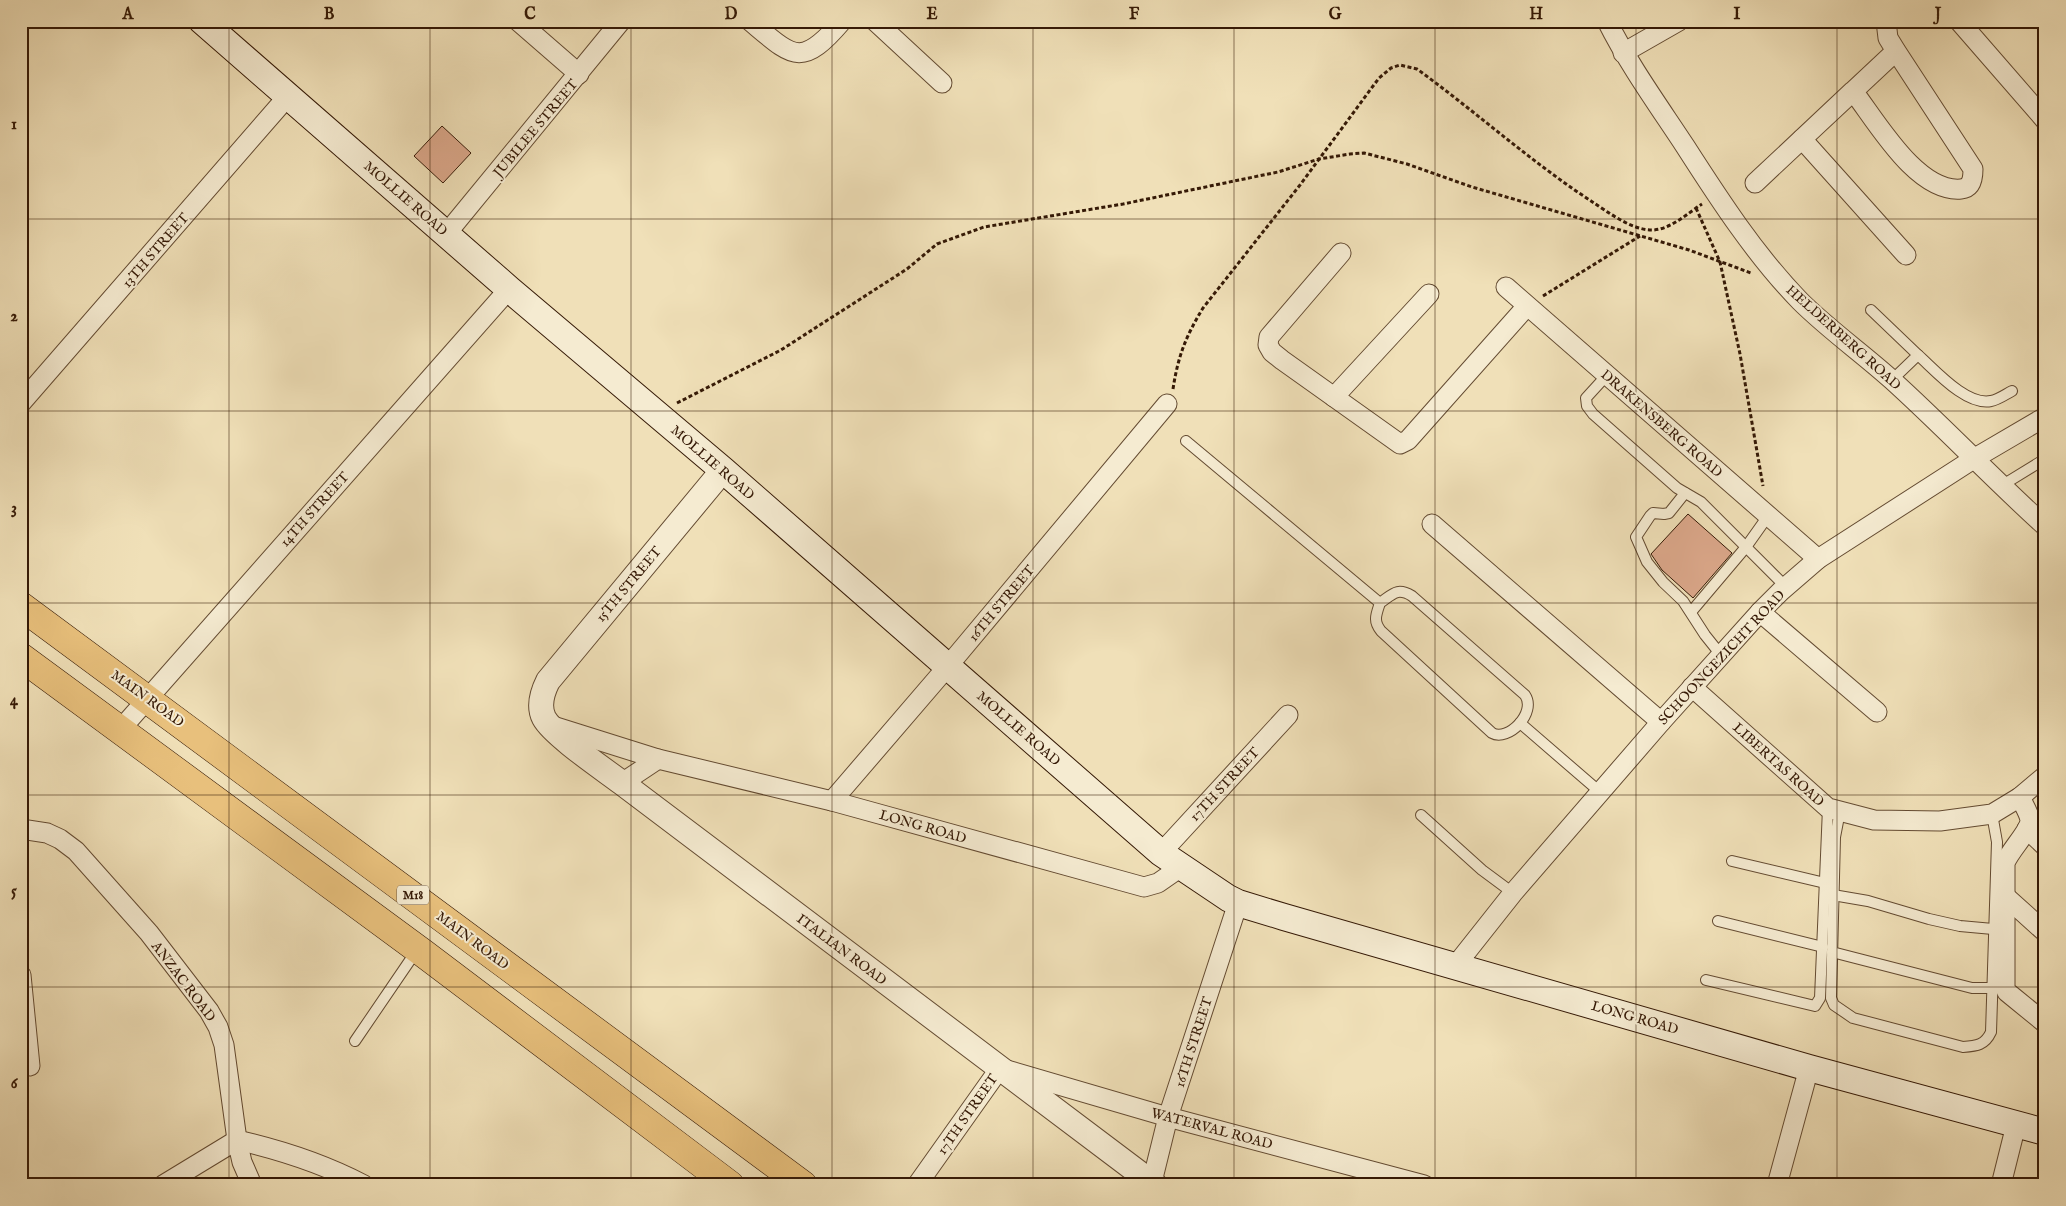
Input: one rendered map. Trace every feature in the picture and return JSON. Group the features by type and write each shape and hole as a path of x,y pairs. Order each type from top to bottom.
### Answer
{"main road":[{"name":"MOLLIE ROAD","path":"202,21 509,289 723,470 1171,860 1233,901"},
{"name":"MAIN ROAD","path":"21,606 803,1185"},
{"path":"21,657 417,949 730,1185"},
{"name":"LONG ROAD","path":"1233,901 1809,1068 2045,1132"}],"street":[{"path":"518,21 579,74"},
{"name":"JUBILEE STREET","path":"447,233 621,21"},
{"path":"750,21 788,52 803,53 816,48 842,21"},
{"path":"875,21 942,83"},
{"name":"HELDERBERG ROAD","path":"1607,21 1623,53 1772,270 1801,302 1892,380 2045,526"},
{"path":"1623,53 1680,21"},
{"path":"1853,91 1909,163 1927,180 1951,190 1965,189 1970,184 1973,178 1973,169 1888,38 1886,21"},
{"path":"1959,21 2045,120"},
{"path":"1853,91 1790,150 1776,164 1755,183 1775,164 1782,158 1788,152 1795,146 1896,51"},
{"name":"13TH STREET","path":"21,403 288,96"},
{"path":"1802,139 1906,255"},
{"path":"1341,253 1269,337 1267,342 1272,352 1395,442 1402,444 1408,440 1527,306"},
{"name":"DRAKENSBERG ROAD","path":"1506,287 1818,559"},
{"name":"14TH STREET","path":"120,730 509,289"},
{"path":"1334,397 1429,294"},
{"name":"16TH STREET","path":"832,800 948,666 1167,404"},
{"name":"SCHOONGEZICHT ROAD","path":"1456,965 1513,893 1661,722 1760,612 1786,587 1818,559 1975,458 2045,417"},
{"name":"15TH STREET","path":"549,725 544,718 541,703 548,681 723,470"},
{"path":"1432,524 1661,722"},
{"path":"1760,612 1877,712"},
{"name":"LIBERTAS ROAD","path":"1692,687 1834,809 1874,820 1940,822 1992,814 2020,797 2045,776"},
{"name":"17TH STREET","path":"1171,860 1288,715"},
{"name":"LONG ROAD","path":"549,725 658,759 832,800 1144,887 1152,886 1171,860"},
{"name":"ITALIAN ROAD","path":"549,725 622,783 1153,1184"},
{"path":"622,783 658,759"},
{"path":"2020,797 2030,820 2027,828 2009,853 2005,862 2005,988 2007,992 2045,1024"},
{"path":"2027,828 2045,846"},
{"name":"ANZAC ROAD","path":"21,829 47,833 60,839 76,851 149,933 209,1011 218,1026 224,1045 237,1140 242,1162 252,1185"},
{"path":"2005,896 2045,932"},
{"name":"16TH STREET","path":"1153,1184 1168,1117 1233,901"},
{"path":"21,975 30,1066"},
{"name":"17TH STREET","path":"917,1185 1000,1068"},
{"name":"WATERVAL ROAD","path":"1000,1068 1168,1117 1424,1185"},
{"path":"1777,1185 1809,1068"},
{"path":"2000,1185 2016,1125"},
{"path":"163,1185 237,1140 272,1148 335,1169 364,1185"}],"lane":[{"path":"1871,310 1964,395 1977,401 1992,401 2012,391"},
{"path":"1892,380 1918,354"},
{"path":"1607,375 1586,398 1587,406 1600,421 1677,488 1701,502 1786,587"},
{"path":"1186,441 1380,603"},
{"path":"2001,486 2045,459"},
{"path":"1685,493 1669,513 1650,516 1636,537 1647,562 1691,612 1705,635 1721,655"},
{"path":"1691,612 1746,548 1768,516"},
{"path":"1404,591 1412,596 1525,695 1529,701 1529,708 1520,723 1504,735 1497,736 1492,733 1380,631 1376,625 1375,618 1380,603 1395,592 1404,591"},
{"path":"1520,723 1600,792"},
{"path":"1834,809 1825,883 1827,949 1831,998 1834,1006 1853,1018 1934,1041 1963,1047 1980,1046 1987,1040 1991,1032 1996,842 1992,814"},
{"path":"1706,980 1814,1006 1820,998 1833,895 1834,809"},
{"path":"1421,815 1482,870 1513,893"},
{"path":"1732,861 1825,883"},
{"path":"1833,895 1868,901 1920,917 1960,926 1993,928"},
{"path":"1718,921 1972,988 1992,988"},
{"path":"355,1042 417,949"}],"path":[{"path":"1167,404 1171,397 1178,359 1193,324 1203,308 1369,90 1391,68 1400,65 1417,69 1571,188 1625,222 1643,229 1666,228 1718,194"},
{"path":"656,413 781,350 907,269 937,244 945,241 984,227 1132,202 1278,172 1318,159 1364,153 1407,164 1472,187 1640,236 1752,274"},
{"path":"1696,208 1720,262 1740,354 1768,516"},
{"path":"1527,306 1640,236"}],"building":[{"path":"442,126 471,153 443,183 414,156"},
{"path":"1688,514 1732,553 1693,598 1662,570 1651,554"}]}
